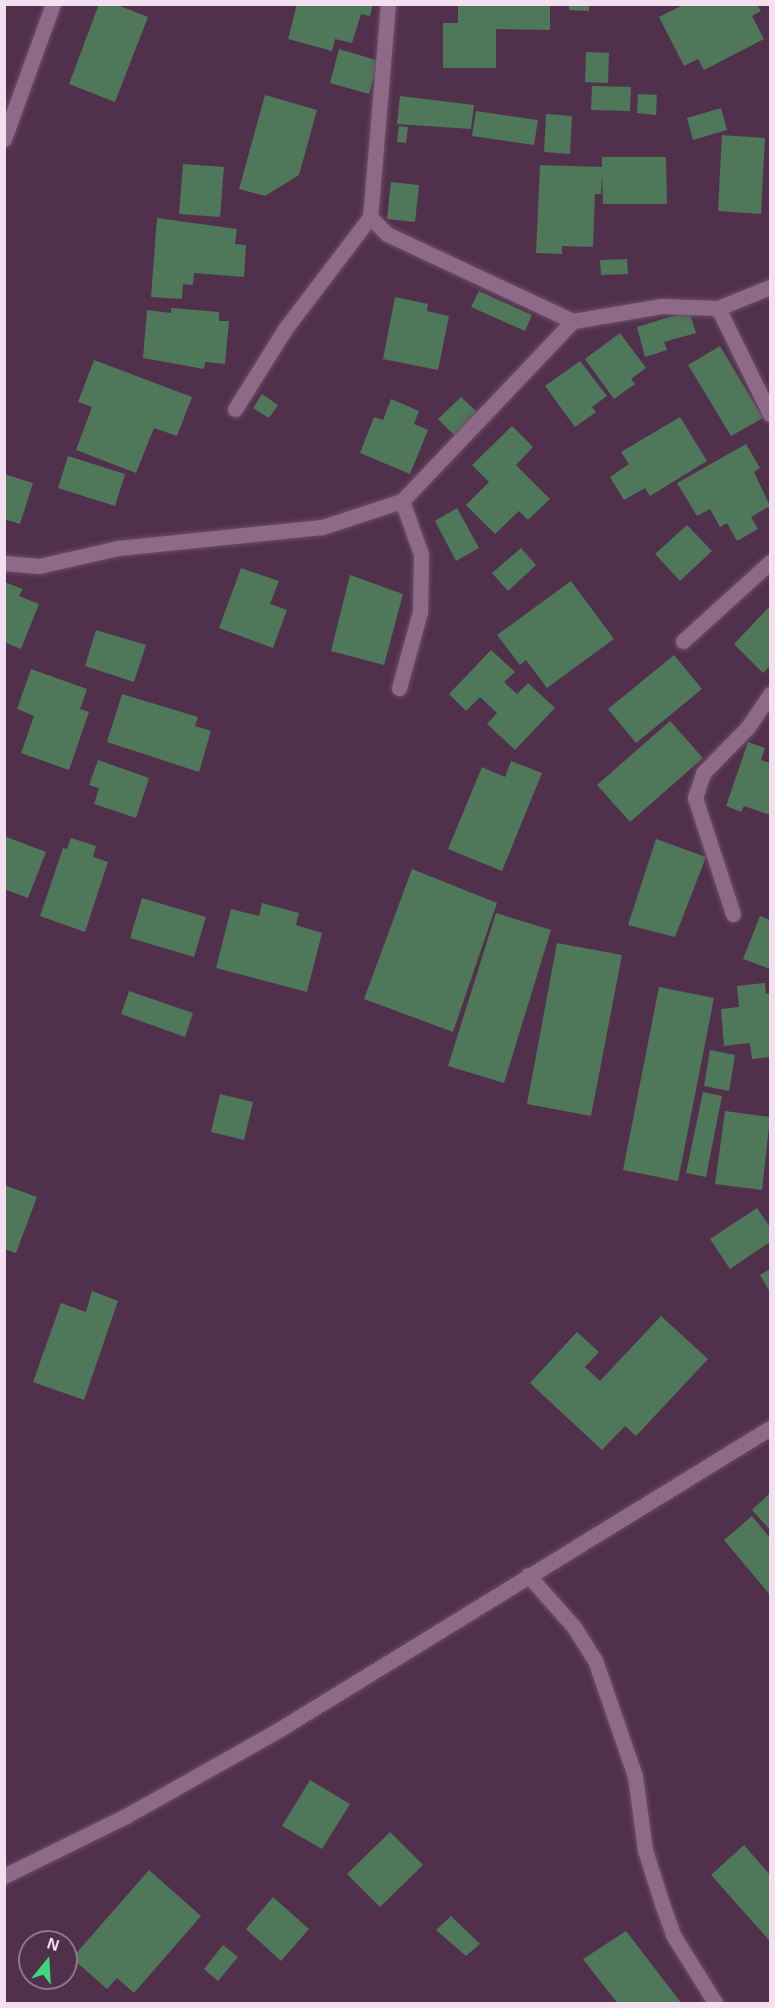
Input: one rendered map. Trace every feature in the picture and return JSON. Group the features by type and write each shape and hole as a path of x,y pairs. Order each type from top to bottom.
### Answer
{"street":[{"path":"4,140 53,4"},
{"path":"236,409 285,328 370,217 388,4"},
{"path":"370,217 387,234 573,321 662,306 718,308 771,287"},
{"path":"718,308 771,414"},
{"path":"4,563 39,566 118,548 322,527 402,501 573,321"},
{"path":"399,688 420,612 421,554 402,501"},
{"path":"683,641 771,562"},
{"path":"733,914 695,798 703,773 748,727 771,694"},
{"path":"4,1876 124,1817 280,1729 771,1428"},
{"path":"528,1575 574,1627 594,1660 635,1776 645,1850 662,1904 673,1935 716,2004"}],"building":[{"path":"99,4 115,4 148,17 115,102 69,84"},
{"path":"297,4 373,4 370,16 361,14 352,43 335,39 332,51 288,39"},
{"path":"458,4 550,4 550,30 496,29 496,68 443,68 443,23 458,23"},
{"path":"569,4 589,4 589,11 569,10"},
{"path":"683,5 757,5 761,11 752,16 764,39 704,70 698,59 684,66 659,17"},
{"path":"339,49 379,61 369,94 330,83"},
{"path":"586,52 609,53 608,83 585,82"},
{"path":"592,86 631,87 630,111 591,110"},
{"path":"638,94 657,95 656,115 637,113"},
{"path":"265,95 317,110 299,175 265,196 239,189"},
{"path":"400,96 474,105 471,129 397,124"},
{"path":"721,108 727,130 693,140 687,118"},
{"path":"476,111 538,120 534,145 472,136"},
{"path":"546,114 572,116 570,154 544,152"},
{"path":"399,126 408,127 406,143 397,142"},
{"path":"722,135 765,138 761,214 718,211"},
{"path":"602,157 666,157 667,204 603,204 602,176 601,194 595,194 593,247 562,246 562,254 536,253 540,165 602,167"},
{"path":"183,164 224,167 220,217 179,214"},
{"path":"391,182 419,185 415,222 387,219"},
{"path":"157,218 237,229 235,244 246,245 244,277 194,273 193,285 183,284 182,299 151,297"},
{"path":"627,259 628,274 601,275 600,260"},
{"path":"479,291 532,315 525,331 471,307"},
{"path":"395,297 428,304 427,311 449,316 438,370 383,359"},
{"path":"171,308 219,312 219,321 229,321 225,364 205,362 204,369 143,358 147,310 171,313"},
{"path":"689,311 696,333 664,342 667,350 645,357 637,327"},
{"path":"620,333 646,368 631,379 635,384 614,399 585,359"},
{"path":"720,346 763,418 731,436 688,365"},
{"path":"94,360 192,397 177,436 154,428 136,473 76,450 92,407 78,402"},
{"path":"580,361 607,396 592,407 596,412 575,427 545,386"},
{"path":"262,394 278,405 269,418 253,408"},
{"path":"461,397 478,413 455,436 438,419"},
{"path":"391,399 419,411 414,424 428,430 410,474 360,453 374,417 383,420"},
{"path":"680,417 707,461 650,496 645,488 624,500 610,477 629,464 621,452"},
{"path":"512,426 533,447 516,465 550,499 528,520 519,511 495,534 466,505 489,482 472,465"},
{"path":"746,444 760,468 754,472 770,506 751,517 758,529 737,541 727,523 720,527 710,509 697,516 677,483"},
{"path":"68,456 125,474 115,506 58,488"},
{"path":"4,474 33,483 20,524 4,519"},
{"path":"457,508 479,548 456,561 435,521"},
{"path":"687,525 712,551 680,581 655,554"},
{"path":"521,548 536,565 508,591 492,573"},
{"path":"241,568 279,581 270,604 287,610 273,648 219,628"},
{"path":"350,575 403,594 384,665 331,651"},
{"path":"571,581 614,639 547,688 526,660 520,665 497,635"},
{"path":"4,582 23,589 19,596 39,604 21,649 4,642"},
{"path":"770,606 770,666 763,673 734,644"},
{"path":"96,630 146,645 134,682 85,666"},
{"path":"491,650 515,672 504,682 517,694 528,683 555,708 515,750 487,724 497,713 480,697 466,711 449,694"},
{"path":"674,655 702,689 636,743 608,709"},
{"path":"31,669 87,689 80,709 89,712 69,770 21,753 34,716 17,709"},
{"path":"122,694 198,717 195,726 211,731 199,772 107,742"},
{"path":"670,721 703,758 630,822 597,785"},
{"path":"748,742 765,748 761,760 770,763 770,815 744,806 741,812 726,806"},
{"path":"98,760 149,778 136,818 94,804 99,788 89,785"},
{"path":"511,761 542,773 502,871 448,849 482,767 505,777"},
{"path":"4,836 46,852 28,898 4,889"},
{"path":"71,838 96,846 93,857 108,862 85,932 40,916 63,848 67,849"},
{"path":"656,839 706,857 675,937 628,925"},
{"path":"412,869 497,903 453,1032 364,999"},
{"path":"142,898 206,917 194,957 130,938"},
{"path":"262,903 299,913 296,925 322,933 307,992 216,968 231,909 259,916"},
{"path":"496,913 551,930 504,1083 448,1066"},
{"path":"760,916 770,920 770,969 743,959"},
{"path":"557,943 622,955 591,1116 527,1104"},
{"path":"765,983 766,994 770,993 770,1057 752,1059 750,1043 724,1046 721,1009 739,1007 737,986"},
{"path":"659,987 714,998 678,1181 623,1170"},
{"path":"129,991 193,1013 185,1037 121,1014"},
{"path":"710,1050 735,1055 729,1091 704,1086"},
{"path":"703,1092 722,1096 706,1177 686,1173"},
{"path":"220,1094 253,1102 244,1140 211,1132"},
{"path":"725,1111 770,1117 762,1190 715,1184"},
{"path":"4,1185 37,1197 16,1253 4,1249"},
{"path":"757,1208 770,1227 770,1242 730,1269 710,1239"},
{"path":"770,1269 770,1292 760,1275"},
{"path":"92,1291 118,1301 84,1400 33,1382 61,1303 86,1312"},
{"path":"661,1316 708,1359 636,1436 625,1426 602,1450 530,1383 577,1332 599,1352 585,1367 600,1381"},
{"path":"770,1493 770,1530 752,1510"},
{"path":"752,1516 770,1538 770,1595 724,1540"},
{"path":"310,1780 350,1804 322,1849 282,1826"},
{"path":"390,1832 423,1865 380,1907 347,1874"},
{"path":"744,1845 770,1875 769,1940 711,1875"},
{"path":"149,1870 201,1916 134,1993 117,1978 107,1989 78,1963 78,1951"},
{"path":"273,1897 309,1929 281,1961 246,1929"},
{"path":"451,1916 480,1944 466,1956 436,1930"},
{"path":"626,1931 682,2004 618,2004 583,1959"},
{"path":"223,1945 238,1957 218,1981 204,1969"}]}
